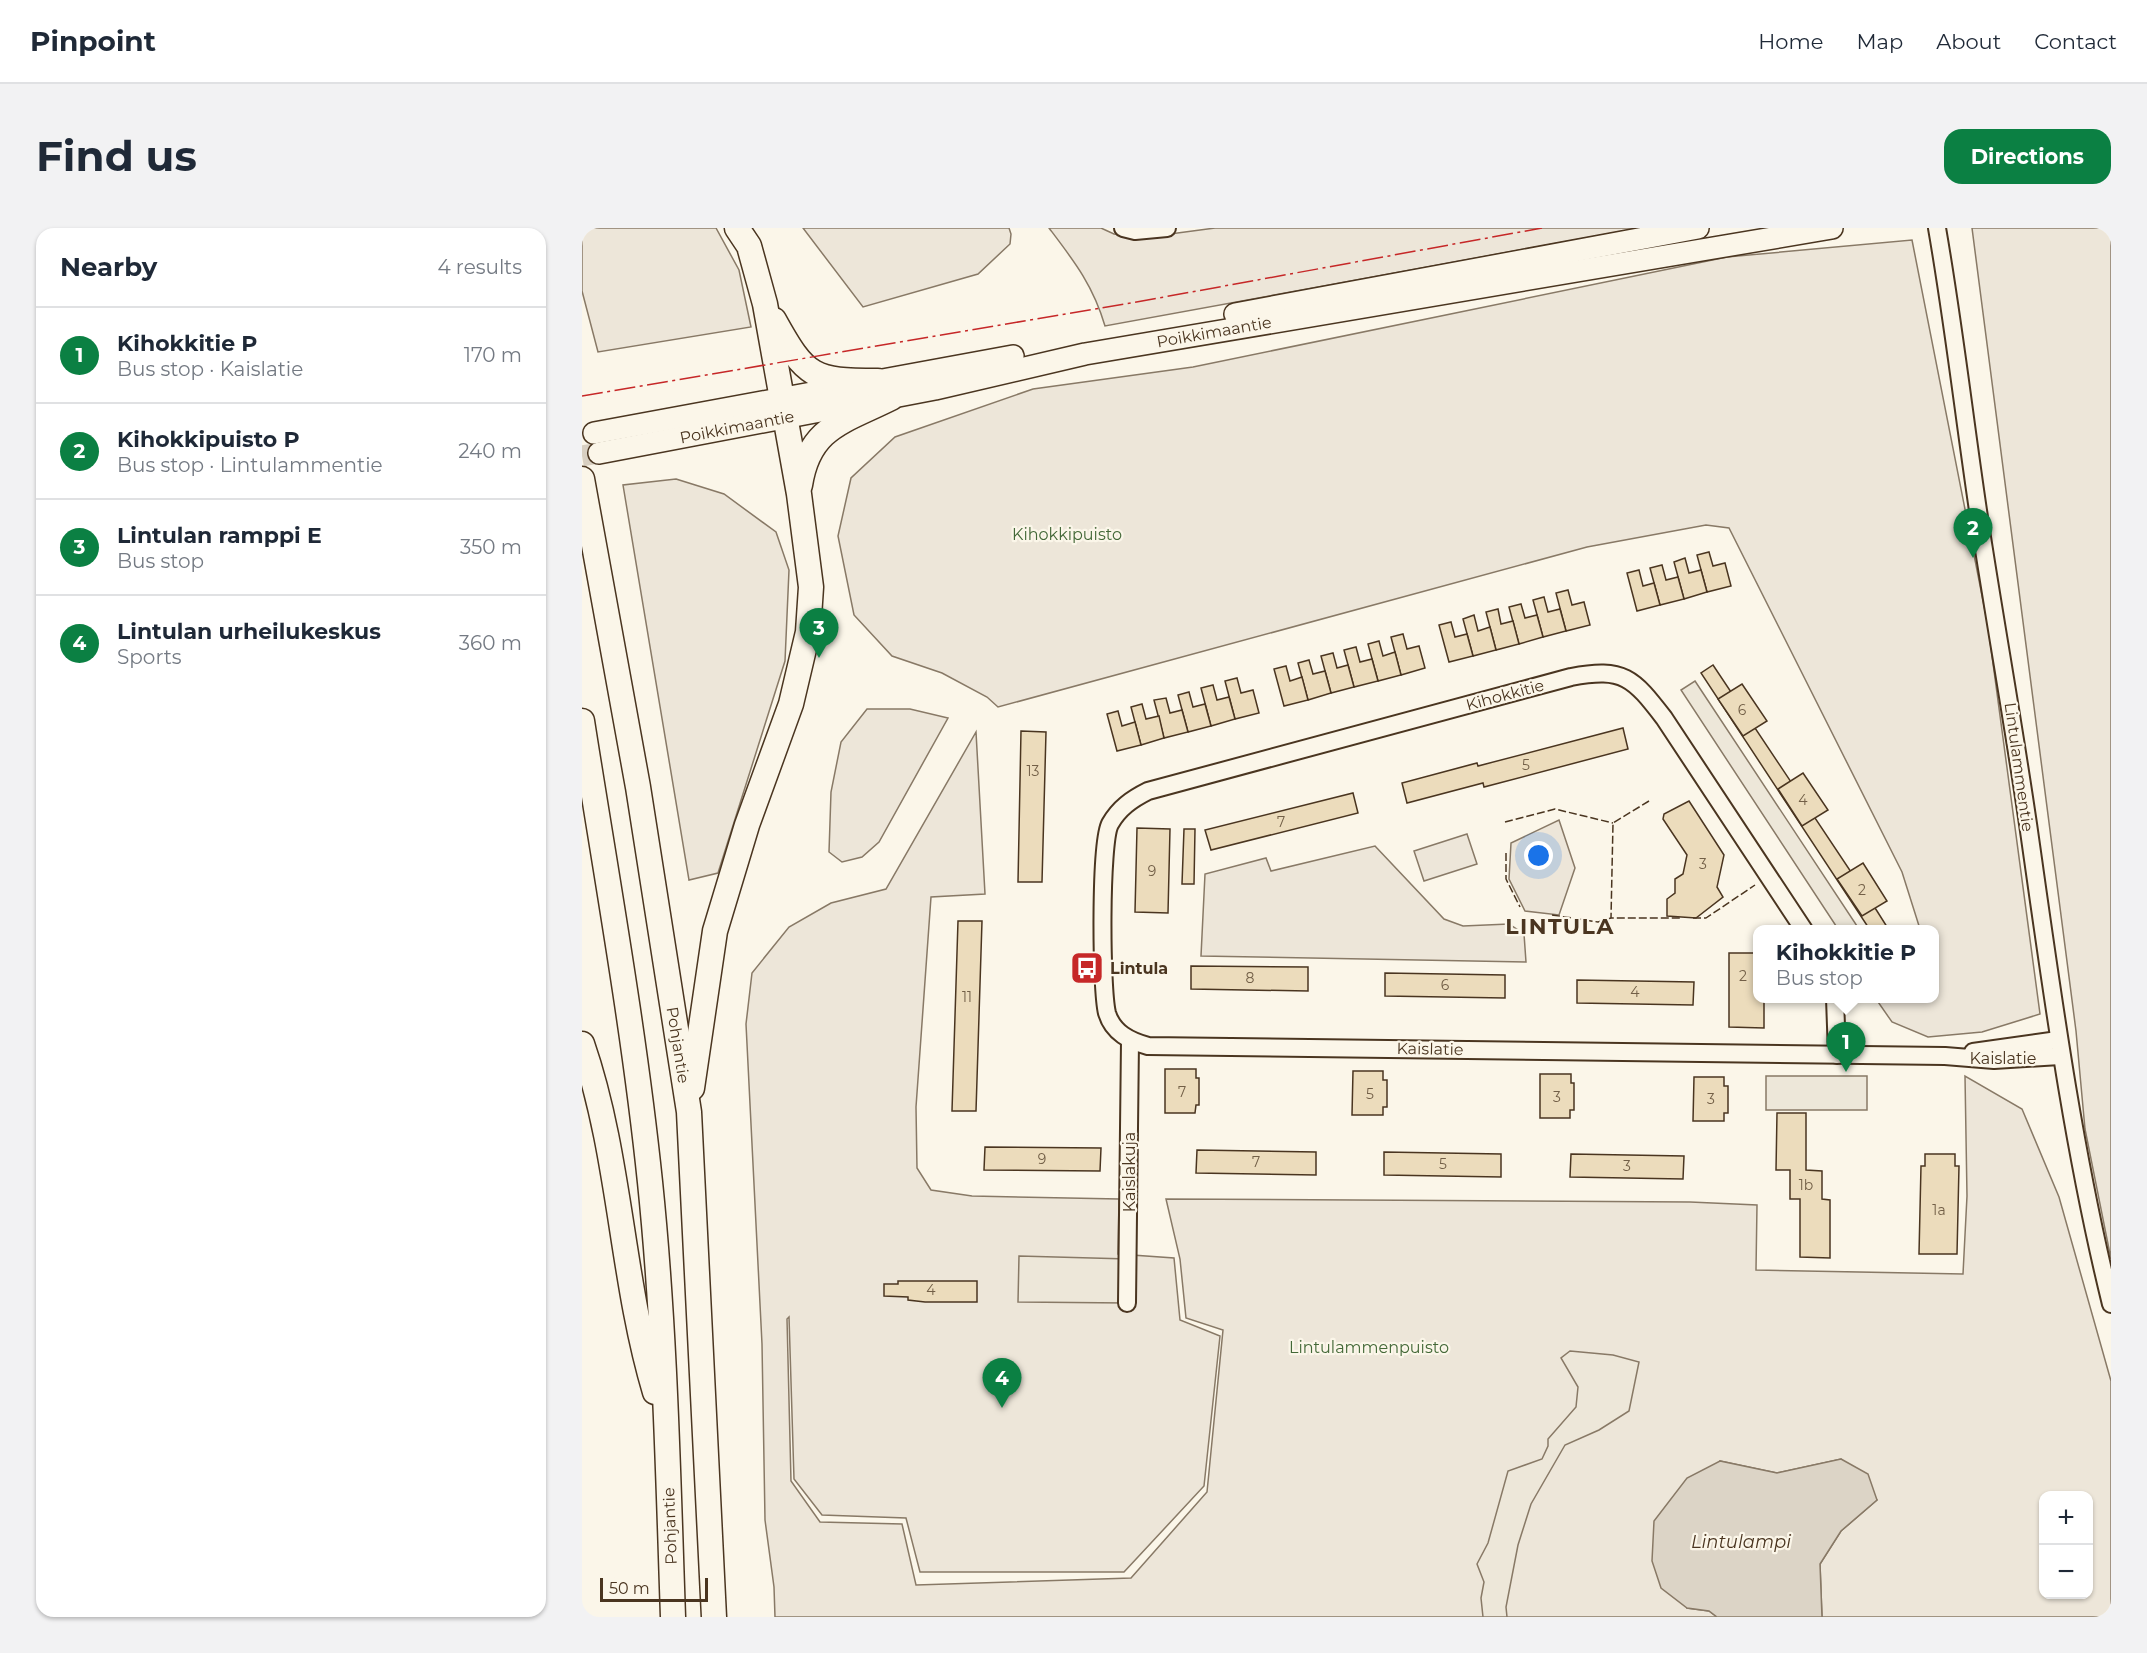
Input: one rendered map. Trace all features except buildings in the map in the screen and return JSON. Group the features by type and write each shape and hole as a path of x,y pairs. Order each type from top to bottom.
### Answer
{"highway":[{"path":"689,1112 715,931 747,825 791,704 808,632 810,587 799,494 765,304 748,246 737,228"},
{"path":"765,304 790,350 808,371 834,381 884,390"},
{"path":"799,494 808,452 820,436 884,390"},
{"name":"Pohjantie","path":"582,479 638,787 689,1112 714,1617"},
{"name":"Pohjantie","path":"582,720 627,997 650,1183 666,1429 673,1617"},
{"path":"582,1044 590,1068 617,1186 644,1354 666,1429"}],"main road":[{"name":"Poikkimaantie","path":"884,390 1698,228"},
{"name":"Poikkimaantie","path":"596,443 1085,354 1832,228"}],"street":[{"path":"1123,228 1135,231 1167,228"},
{"name":"Lintulammentie","path":"1937,228 1954,322 1983,537 2012,713 2059,1048 2090,1218 2111,1304"},
{"name":"Kihokkitie","path":"1130,1041 1114,1027 1107,1013 1103,912 1105,836 1120,809 1148,791 1571,677 1598,672 1617,675 1639,685 1664,718 1801,925"},
{"path":"1835,1003 1837,1055"},
{"name":"Kaislatie","path":"1130,1041 1148,1046 1945,1056 2059,1048"},
{"name":"Kaislakuja","path":"1127,1303 1130,1244 1130,1041"}],"green space":[{"path":"582,228 716,228 739,270 751,327 598,352 582,291"},
{"path":"803,228 1009,228 1011,234 1010,244 978,274 863,307"},
{"path":"1049,228 1101,228 1114,234 1140,238 1215,228 1640,228 1105,326 1089,286"},
{"path":"1972,228 2111,228 2111,1259 2085,1129 2076,1031"},
{"name":"Kihokkipuisto","path":"1912,240 1988,626 2040,1014 1982,1032 1928,1037 1892,1022 1879,1003 1939,1003 1939,925 1919,925 1902,872 1729,528 1706,525 1587,547 998,707 987,697 942,673 892,656 854,615 838,536 851,478 895,437 1033,389 1193,367 1727,257"},
{"path":"676,479 724,494 776,532 789,570 785,661 718,873 689,880 623,485"},
{"path":"867,709 910,709 948,718 879,842 862,857 842,862 829,852 831,792 841,742"},
{"name":"Lintulammenpuisto","path":"976,732 985,894 931,897 916,1107 917,1168 931,1190 972,1196 1119,1199 1118,1254 1174,1258 1180,1320 1220,1336 1204,1486 1124,1572 920,1572 906,1518 822,1515 794,1479 789,1317 787,1319 791,1481 820,1522 902,1524 916,1585 1131,1578 1207,1492 1223,1330 1186,1318 1180,1259 1166,1199 1690,1202 1757,1205 1756,1270 1963,1274 1967,1196 1965,1076 2022,1109 2059,1197 2111,1381 2111,1617 1822,1617 1820,1564 1841,1531 1877,1500 1841,1459 1777,1473 1720,1461 1687,1608 1709,1611 1717,1617 775,1617 774,1587 765,1520 762,1344 746,1024 752,973 789,927 831,903 886,889"},
{"path":"1559,820 1575,868 1559,915 1525,911 1509,879 1511,843"},
{"path":"1467,834 1477,864 1424,881 1414,851"},
{"path":"1375,846 1444,919 1463,926 1509,924 1524,934 1526,962 1201,956 1205,874 1266,858 1271,871"}],"shaded area":[{"path":"1695,681 1856,925 1835,925 1681,690"},
{"path":"1766,1076 1867,1076 1867,1110 1766,1110"},
{"path":"1019,1256 1128,1259 1127,1303 1018,1302"},
{"path":"1570,1351 1613,1355 1639,1362 1629,1411 1599,1430 1565,1445 1531,1504 1518,1545 1506,1607 1507,1617 1483,1617 1481,1598 1484,1582 1477,1564 1488,1543 1508,1471 1542,1459 1548,1446 1548,1439 1576,1407 1578,1387 1561,1358"}],"water":[{"name":"Lintulampi","path":"1841,1459 1868,1474 1877,1500 1841,1531 1820,1564 1822,1617 1717,1617 1709,1611 1687,1608 1661,1588 1652,1561 1654,1521 1687,1478 1720,1461 1777,1473"}],"tunnel":[{"path":"582,456 599,453"}],"fence":[{"path":"1649,801 1613,823 1611,918 1681,918"},
{"path":"1505,822 1555,809 1613,823"},
{"path":"1506,853 1506,879 1520,907"},
{"path":"1693,918 1706,918 1755,885"},
{"path":"1552,915 1598,922 1611,918"}],"power":[{"path":"582,396 1142,301 1542,228"}],"place":[{"name":"Kihokkipuisto P","path":"1973,558"},
{"name":"Lintulan ramppi E","path":"819,658"},
{"name":"Lintula","path":"1087,968"},
{"name":"Kihokkitie P","path":"1846,1072"},
{"name":"Lintulan urheilukeskus","path":"1002,1408"}],"district":[{"name":"LINTULA","path":"1560,926"}]}
